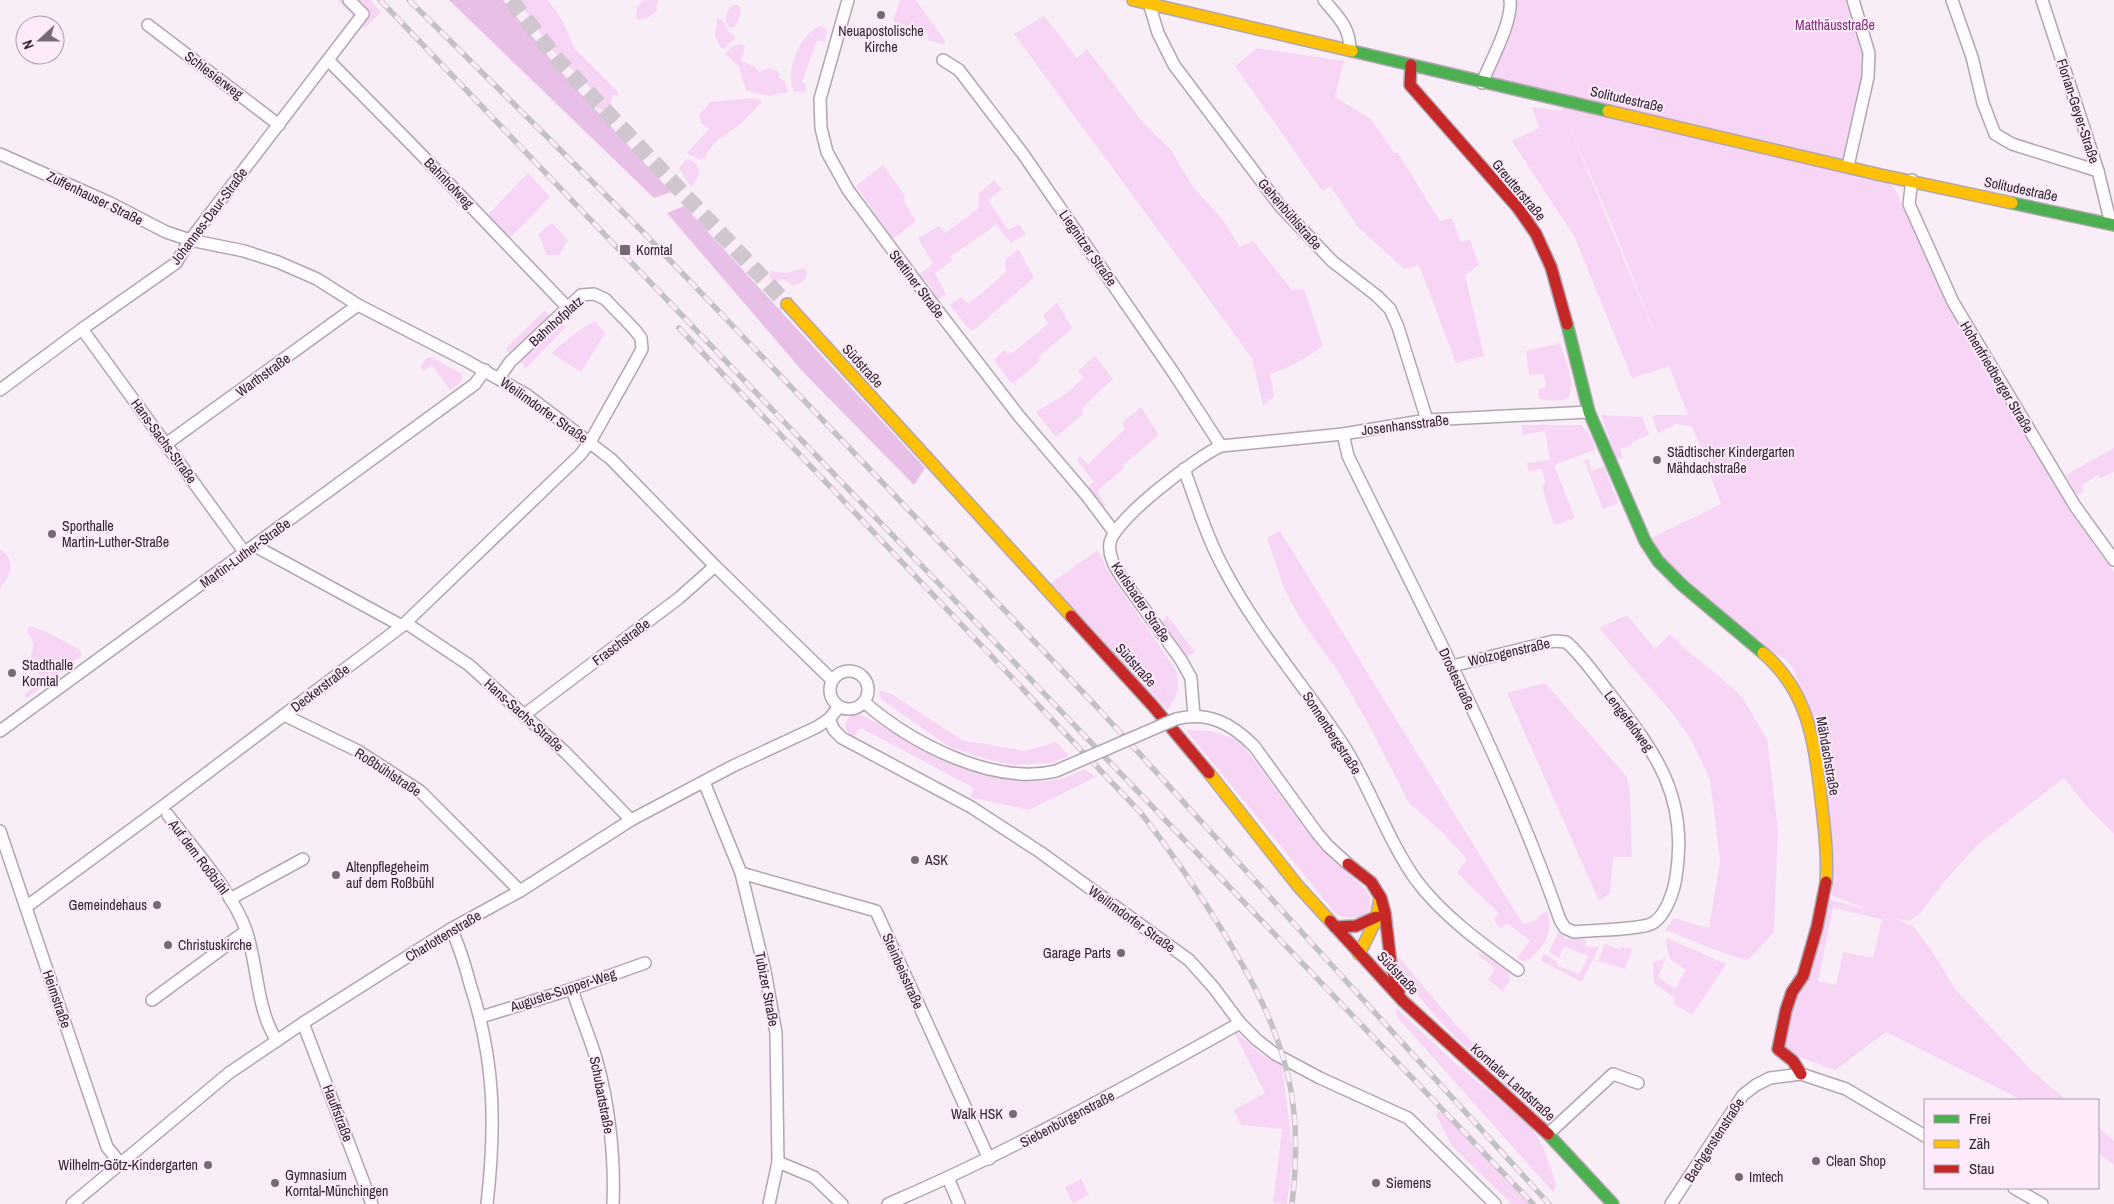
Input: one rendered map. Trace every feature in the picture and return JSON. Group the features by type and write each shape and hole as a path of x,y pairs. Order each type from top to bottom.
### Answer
{"main road":[{"name":"Solitudestraße","path":"1133,0 1350,50 1482,83 2113,224"},
{"name":"Greutterstraße","path":"1411,65 1410,85 1518,208 1536,234 1551,267 1562,302 1589,412"},
{"name":"Südstraße","path":"787,304 1153,706 1196,756 1298,886 1403,1001 1457,1052"},
{"name":"Mähdachstraße","path":"1589,412 1627,504 1645,541 1658,561 1682,585 1777,664 1786,675 1810,726 1825,826 1824,898 1803,976 1796,985 1783,1014 1778,1049 1793,1061 1801,1074"},
{"path":"1348,864 1372,882 1378,890 1386,915 1393,976 1403,1001"},
{"path":"1359,954 1374,925 1380,906 1380,898"},
{"path":"1335,927 1348,928 1360,926 1376,917"},
{"path":"1359,954 1374,951 1382,946 1388,934"},
{"name":"Korntaler Landstraße","path":"1457,1052 1548,1134 1613,1204"}],"street":[{"name":"Johannes-Daur-Straße","path":"0,390 176,263 190,240 280,125 363,14 349,0"},
{"name":"Stettiner Straße","path":"848,0 820,99 821,128 827,152 848,190 934,307 1114,532"},
{"path":"1324,0 1344,25 1350,38 1350,50"},
{"path":"1482,83 1501,39 1511,6 1510,0"},
{"path":"1848,166 1868,77 1869,52 1853,0"},
{"path":"1952,0 1972,57 1983,103 1995,134 2012,144 2098,171"},
{"name":"Florian-Geyer-Straße","path":"2042,0 2098,171 2113,224"},
{"name":"Gehenbühlstraße","path":"1149,3 1164,48 1174,65 1280,206 1332,261 1377,296 1390,309 1398,327 1427,420"},
{"name":"Schlesierweg","path":"148,25 280,125"},
{"name":"Bahnhofweg","path":"328,60 568,308"},
{"name":"Liegnitzer Straße","path":"943,60 958,70 1023,154 1168,364 1221,446"},
{"name":"Zuffenhauser Straße","path":"0,154 110,203 166,232 190,240"},
{"name":"Hohenfriedberger Straße","path":"1912,180 1909,204 1953,302 2075,506 2114,560"},
{"name":"Weilimdorfer Straße","path":"190,240 244,251 278,262 317,279 358,305 485,370 527,395 611,459 715,566 832,680"},
{"name":"Bahnhofplatz","path":"499,378 510,362 581,295 594,294 605,299 641,338 642,349 590,442"},
{"name":"Warthstraße","path":"166,444 358,305"},
{"name":"Hans-Sachs-Straße","path":"82,329 245,553"},
{"name":"Martin-Luther-Straße","path":"0,731 475,384 485,370"},
{"name":"Josenhansstraße","path":"1221,446 1343,434 1427,420 1589,412"},
{"name":"Drostestraße","path":"1343,434 1348,456 1452,666 1534,848 1560,920 1565,928"},
{"name":"Deckerstraße","path":"26,907 404,625 580,455 590,442"},
{"path":"1114,532 1142,504 1184,468 1207,452 1221,446"},
{"name":"Sonnenbergstraße","path":"1184,468 1222,567 1262,631 1344,746 1399,852 1416,880 1473,937 1518,970"},
{"name":"Karlsbader Straße","path":"1114,532 1110,542 1110,553 1114,566 1182,660 1191,678 1194,716"},
{"name":"Hans-Sachs-Straße","path":"255,546 404,625 469,665 566,753 631,820"},
{"name":"Fraschstraße","path":"524,715 679,598 715,566"},
{"name":"Wolzogenstraße","path":"1452,666 1554,641 1566,642"},
{"name":"Lengefeldweg","path":"1565,928 1574,932 1642,927 1653,923 1659,917 1673,893 1679,859 1679,832 1668,784 1658,761 1644,737 1566,642"},
{"path":"843,671 856,671 865,679 868,691 864,702 854,708 839,707 830,696 829,690 832,680 843,671"},
{"path":"864,702 903,730 948,754 972,764 1017,774 1045,774 1056,771 1176,719 1194,716 1222,721 1240,732 1254,746 1328,846 1348,864"},
{"name":"Charlottenstraße","path":"79,1202 120,1163 229,1073 303,1023 451,930 520,891 631,820 733,766 816,727 829,719 839,707"},
{"name":"Roßbühlstraße","path":"284,715 358,751 420,790 520,891"},
{"name":"Weilimdorfer Straße","path":"829,719 834,730 842,738 971,807 1040,852 1189,960 1214,988 1240,1023 1275,1054 1320,1078 1408,1118 1495,1204"},
{"name":"Tubizer Straße","path":"704,782 740,873 765,971 776,1034 778,1162 769,1204"},
{"name":"Auf dem Roßbühl","path":"168,815 238,912 246,931 268,1026 277,1040"},
{"name":"Heimstraße","path":"0,831 107,1147 120,1163"},
{"name":"Auf dem Roßbühl","path":"230,899 303,859"},
{"name":"Steinbeisstraße","path":"740,873 876,911 989,1159"},
{"path":"451,930 457,942 481,1017 489,1058 493,1107 492,1159 486,1204"},
{"path":"152,1000 246,931"},
{"name":"Auguste-Supper-Weg","path":"481,1017 645,963"},
{"name":"Schubartstraße","path":"572,988 596,1059 607,1114 615,1170 613,1204"},
{"name":"Hauffstraße","path":"303,1023 372,1204"},
{"name":"Siebenbürgenstraße","path":"888,1204 989,1159 1099,1102 1240,1023"},
{"name":"Korntaler Landstraße","path":"1548,1134 1613,1074 1638,1084"},
{"name":"Bachgerstenstraße","path":"1671,1204 1744,1094 1756,1084 1770,1078 1801,1074 1846,1089 1924,1135"},
{"path":"778,1162 814,1177 842,1204"},
{"path":"948,1178 959,1204"},
{"path":"2016,1189 2042,1204"}],"green space":[{"path":"337,0 370,0 381,12 365,28"},
{"path":"518,0 548,0 562,20 575,49 619,93 618,96 612,95 608,108 603,110 593,107 591,98 594,91 551,49"},
{"path":"644,0 658,0 656,12 649,17 638,20 636,18 637,7"},
{"path":"900,0 916,0 945,41 944,45 928,40 928,33 893,21"},
{"name":"Matthäusstraße","path":"1510,0 1847,0 1863,49 1861,96 1848,156 1894,187 1948,303 2070,511 2114,572 2114,834 2086,806 2064,778 1977,845 1944,882 1919,915 1909,921 1896,919 1914,927 1934,954 1955,989 2031,1070 2065,1099 2020,1099 1886,1032 1835,1070 1778,1049 1824,898 1868,910 1834,896 1830,892 1801,693 1794,669 1785,659 1761,647 1645,541 1721,504 1692,426 1676,424 1658,433 1652,417 1654,415 1688,415 1669,366 1632,378 1575,238 1512,141 1539,128 1532,107 1563,111 1559,101 1482,83","holes":["1567,121 1615,232 1659,344","1833,908 1882,919 1873,958 1843,952 1836,985 1818,981"]},
{"path":"732,5 738,5 741,8 739,20 734,27 729,27 726,16"},
{"path":"1044,16 1077,58 1087,49 1144,124 1171,150 1193,187 1223,220 1240,247 1253,241 1292,290 1304,289 1323,346 1298,362 1270,374 1274,396 1263,406 1252,358 1014,34"},
{"path":"717,19 722,20 729,32 736,37 724,49 721,48 715,37"},
{"path":"821,26 827,28 825,42 817,40 802,82 806,84 805,93 794,91 791,83 791,74 796,54 807,36"},
{"path":"741,44 745,46 741,61 754,66 759,72 769,68 779,72 779,78 785,81 788,92 769,96 746,91 739,67 725,54 733,46"},
{"path":"1257,48 1344,61 1335,97 1371,119 1394,153 1398,153 1440,221 1452,218 1461,242 1470,240 1479,265 1465,275 1484,356 1456,363 1419,265 1404,269 1358,227 1330,186 1322,191 1235,66"},
{"path":"754,98 762,101 739,125 716,142 705,158 700,160 687,153 709,129 701,123 699,114 707,107 709,102"},
{"path":"687,159 694,162 699,168 699,175 692,186 690,186 679,168"},
{"path":"883,165 905,196 903,200 916,221 893,239 856,186"},
{"path":"528,173 550,197 504,244 482,221"},
{"path":"994,180 1002,189 988,200 1008,230 1019,224 1026,234 1011,243 996,225 950,257 952,261 935,273 946,294 937,300 928,291 932,288 925,279 922,281 917,276 933,264 918,238 939,226 945,233 978,209 979,193"},
{"path":"552,223 568,240 559,255 547,255 538,234"},
{"path":"1018,249 1034,277 973,331 967,327 950,305 961,297 969,304 1006,272 1005,261"},
{"path":"805,268 807,275 805,280 793,286 784,279 774,283 769,278 771,271 787,273"},
{"path":"1057,302 1072,328 1039,357 1039,362 1014,383 1011,383 994,360 1004,350 1011,354 1048,324 1043,316"},
{"path":"545,310 550,316 511,355 505,349"},
{"path":"595,321 605,333 581,372 551,353 578,331"},
{"path":"561,322 566,327 526,368 520,362"},
{"path":"1560,343 1570,374 1571,391 1568,397 1563,400 1539,399 1538,389 1546,387 1544,374 1529,375 1526,351"},
{"path":"1095,356 1113,379 1082,408 1083,414 1056,437 1036,412 1067,393 1084,377 1078,371"},
{"path":"431,357 460,373 463,377 460,383 450,390 432,365 424,371 420,367 426,359"},
{"path":"1141,407 1159,435 1124,464 1124,468 1097,491 1105,505 1102,508 1087,487 1094,482 1077,460 1080,456 1088,464 1125,429 1122,423"},
{"path":"1601,415 1642,417 1649,435 1632,442 1632,445 1620,449 1623,458 1617,460"},
{"path":"1521,425 1581,425 1592,438 1595,450 1554,465 1575,518 1556,525 1553,523 1542,486 1545,484 1542,469 1529,471 1527,463 1550,460 1545,431 1523,435"},
{"path":"2114,448 2114,472 2100,478 2098,475 2081,486 2084,491 2077,495 2066,475"},
{"path":"1588,459 1592,471 1604,466 1618,503 1603,509 1584,460"},
{"path":"1280,531 1514,910 1524,924 1536,920 1540,915 1548,911 1549,928 1546,940 1526,962 1517,958 1530,941 1507,923 1501,928 1497,925 1494,919 1499,913 1457,873 1467,859 1439,829 1409,803 1370,727 1338,671 1301,620 1284,588 1267,538"},
{"path":"0,549 9,558 10,568 7,578 0,588"},
{"path":"1098,550 1107,570 1176,670 1177,691 1168,710 1048,585"},
{"path":"1167,615 1195,652 1187,657 1162,623"},
{"path":"1627,615 1655,649 1670,634 1687,651 1720,677 1742,697 1767,739 1778,829 1774,932 1746,960 1665,930 1674,918 1709,928 1720,860 1710,780 1691,739 1672,713 1599,628"},
{"path":"30,626 49,633 80,650 82,655 27,698 24,695 43,680 30,660 34,644 27,630"},
{"path":"1545,683 1627,777 1630,794 1632,857 1613,857 1610,893 1599,901 1507,693"},
{"path":"879,690 892,694 962,740 1025,751 1056,742 1069,756 1051,763 1012,765 949,747 881,699"},
{"path":"853,714 859,714 956,763 1008,779 1034,781 1060,779 1084,769 1096,777 1029,810 970,797 974,788 861,728 854,736 847,731 845,725"},
{"path":"1186,730 1211,731 1239,740 1319,847 1365,889 1370,905 1369,911 1365,915 1352,918 1336,914"},
{"path":"1558,932 1567,939 1585,938 1587,947 1599,947 1582,982 1541,961 1544,954 1556,961 1558,966 1580,974 1588,956 1564,946 1559,958 1549,952"},
{"path":"1667,938 1726,964 1692,1015 1673,1003 1675,998 1654,983 1653,962 1666,958 1658,977 1675,989 1686,970 1670,959 1666,943"},
{"path":"1605,944 1620,950 1621,947 1632,949 1625,969 1598,961"},
{"path":"1479,952 1509,972 1510,980 1503,991 1488,980 1495,968 1478,955"},
{"path":"1398,956 1455,1024 1516,1089 1513,1091 1484,1065 1428,1007 1412,987 1402,970"},
{"path":"1395,1007 1455,1063 1530,1125 1544,1149 1556,1184 1553,1192 1398,1018"},
{"path":"1237,1032 1259,1053 1282,1066 1293,1152 1287,1204 1273,1203 1282,1129 1241,1125 1234,1110 1265,1093 1235,1034"},
{"path":"1441,1111 1529,1204 1512,1204 1452,1146 1436,1114"},
{"path":"2099,1128 2114,1141 2114,1165 2099,1154"},
{"path":"1081,1179 1089,1195 1073,1203 1065,1187"}],"shaded area":[{"path":"449,0 503,0 562,73 671,192 654,198"},
{"path":"684,206 925,468 914,485 804,373 667,213"}],"tunnel":[{"path":"511,0 556,58 787,304"}],"railway":[{"path":"380,0 1533,1204"},
{"path":"409,0 642,231 1097,707 1549,1204"},
{"path":"679,328 1141,813 1185,873 1245,969 1277,1038 1288,1076 1294,1108 1296,1156 1292,1204"}],"traffic: fast":[{"path":"1352,51 1608,111"},
{"path":"2012,203 2114,225"},
{"path":"1567,324 1589,412 1645,541 1658,561 1682,585 1763,653"},
{"path":"1548,1134 1613,1204"}],"traffic: slow":[{"path":"1133,0 1352,51"},
{"path":"1608,111 1881,175 2012,203"},
{"path":"787,304 1071,616"},
{"path":"1763,653 1790,684 1800,701 1807,719 1812,738 1821,798 1826,850 1826,882"},
{"path":"1209,773 1298,886 1330,921"},
{"path":"1359,954 1376,920 1380,898"}],"traffic: jam":[{"path":"1411,65 1410,85 1518,208 1536,234 1551,267 1567,324"},
{"path":"1071,616 1153,706 1209,773"},
{"path":"1348,864 1371,882 1381,898 1385,913 1391,964 1399,992"},
{"path":"1801,1074 1793,1061 1778,1049 1786,1010 1792,992 1803,976 1817,927 1826,882"},
{"path":"1335,927 1356,926 1376,917"},
{"path":"1330,921 1403,1001 1548,1134"}],"place":[{"name":"Neuapostolische Kirche","path":"881,15"},
{"name":"Korntal","path":"625,250"},
{"name":"Städtischer Kindergarten Mähdachstraße","path":"1657,460"},
{"name":"Sporthalle Martin-Luther-Straße","path":"52,534"},
{"name":"Stadthalle Korntal","path":"12,673"},
{"name":"ASK","path":"915,860"},
{"name":"Altenpflegeheim auf dem Roßbühl","path":"336,875"},
{"name":"Gemeindehaus","path":"157,905"},
{"name":"Christuskirche","path":"168,945"},
{"name":"Garage Parts","path":"1121,953"},
{"name":"Walk HSK","path":"1013,1114"},
{"name":"Clean Shop","path":"1816,1161"},
{"name":"Wilhelm-Götz-Kindergarten","path":"208,1165"},
{"name":"Imtech","path":"1739,1177"},
{"name":"Gymnasium Korntal-Münchingen","path":"275,1183"},
{"name":"Siemens","path":"1376,1183"}]}
